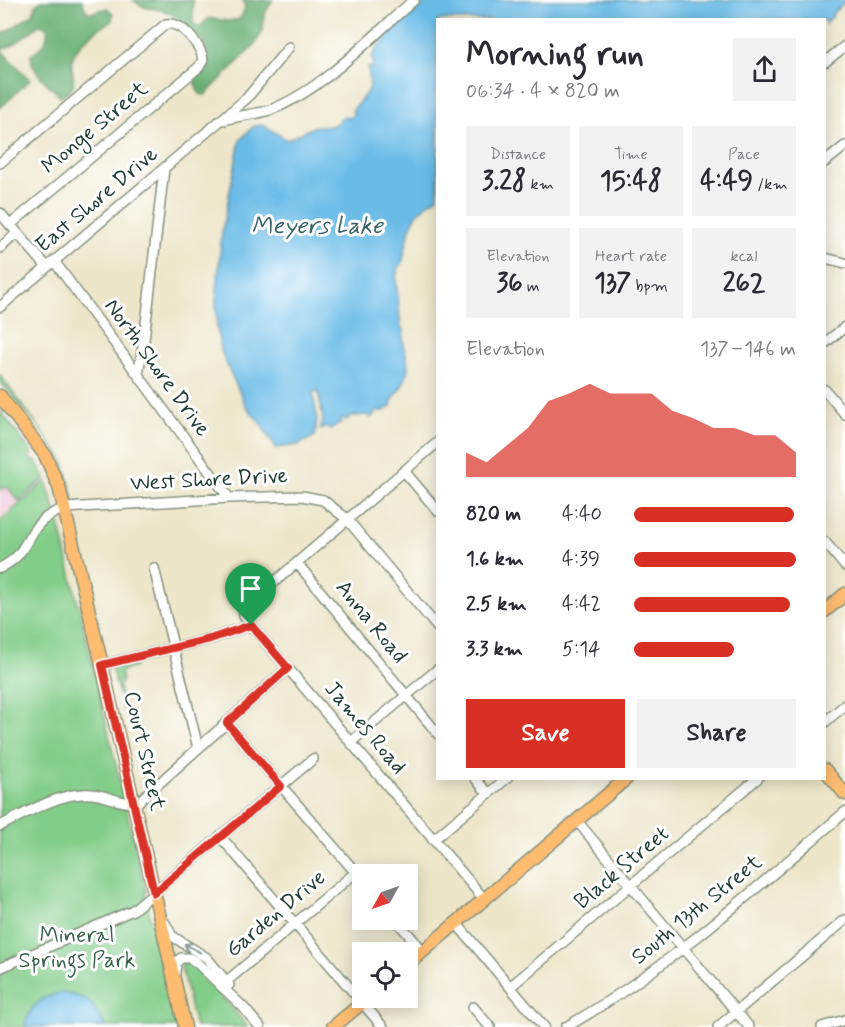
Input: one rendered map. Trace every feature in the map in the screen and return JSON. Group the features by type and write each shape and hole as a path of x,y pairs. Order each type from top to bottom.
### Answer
{"main road":[{"name":"Court Street","path":"0,396 49,460 65,508 185,1027"},
{"path":"826,610 845,594"},
{"path":"826,771 845,794"},
{"path":"418,955 625,780"},
{"path":"333,1027 356,1008"}],"street":[{"path":"219,123 269,110 304,92 342,63 414,0"},
{"name":"Monge Street","path":"0,163 161,27 169,23 178,26 200,50 203,60 199,67 10,225"},
{"path":"826,61 845,46"},
{"name":"East Shore Drive","path":"0,307 219,123 259,85 289,47"},
{"path":"826,161 845,146"},
{"path":"138,374 164,169"},
{"name":"North Shore Drive","path":"0,213 17,233 51,264 138,374 229,498"},
{"path":"0,248 17,233"},
{"path":"826,258 836,255 845,263"},
{"path":"826,343 845,327"},
{"path":"826,391 845,414"},
{"path":"244,608 436,444"},
{"path":"404,471 436,509"},
{"name":"West Shore Drive","path":"65,508 229,498 312,497 332,505 347,519 436,626"},
{"path":"0,568 21,554 35,529 44,519 65,508"},
{"path":"826,543 845,566"},
{"name":"Anna Road","path":"297,563 436,732"},
{"path":"154,568 198,748"},
{"name":"James Road","path":"234,596 244,608 244,615 251,625 484,899"},
{"path":"102,665 210,639 251,625"},
{"path":"0,826 48,804 78,795 95,794 135,804 147,796 288,668"},
{"path":"351,742 436,671"},
{"path":"826,721 845,705"},
{"path":"227,723 352,867"},
{"path":"0,968 124,915 154,893 313,759"},
{"path":"477,780 488,794"},
{"path":"433,840 505,780"},
{"name":"Black Street","path":"510,987 756,780"},
{"name":"South 13th Street","path":"566,1027 611,1001 684,949 845,812"},
{"path":"577,821 749,1027"},
{"path":"220,836 295,924 352,986"},
{"name":"Garden Drive","path":"224,984 352,875"},
{"path":"158,906 172,936 207,958 224,984 261,1027"},
{"path":"718,1027 845,920"},
{"path":"456,923 544,1027"},
{"path":"405,930 423,951"},
{"path":"176,985 176,963 181,958 186,958 203,967 224,984"},
{"path":"473,1007 490,1027"},
{"path":"370,1008 383,1027"},
{"path":"822,1027 845,1020"}],"shaded area":[{"path":"0,408 29,447 48,481 0,522"}],"green space":[{"path":"42,0 82,0 85,9 90,13 107,8 113,13 112,21 94,32 78,48 72,60 73,85 61,97 42,78 32,61 31,55 46,40 47,27 41,24 13,45 1,50 30,80 0,108 0,36 33,14 36,5"},
{"path":"133,0 193,0 193,23 199,27 209,18 228,21 240,19 245,8 243,0 273,0 266,11 263,31 253,47 205,95 200,94 195,81 207,61 208,54 203,42 170,14 146,7"},
{"path":"0,375 39,427 0,382"},
{"path":"0,411 32,453 29,457 33,462 36,461 45,478 19,501 6,486 0,491"},
{"path":"49,441 64,461 72,500 64,468"},
{"name":"Mineral Springs Park","path":"46,481 58,519 176,1027 0,1027 0,521"},
{"path":"131,663 135,667 120,671 122,681 119,687 125,703 123,709 112,670"},
{"path":"184,962 197,968 248,1027 195,1027 181,966"}],"water":[{"name":"Meyers Lake","path":"429,0 845,0 826,23 826,18 436,18 436,198 417,214 410,228 396,280 401,327 404,331 403,342 408,363 406,378 391,403 392,405 384,411 377,411 371,418 367,415 353,416 345,420 343,418 340,420 342,423 330,429 327,427 320,430 323,420 318,391 313,392 317,419 315,436 298,445 276,448 246,406 220,348 217,327 216,301 222,231 240,140 254,126 263,125 287,140 315,126 332,126 345,116 348,119 354,114 352,111 370,88 368,67 372,68 374,60 371,59 396,27"},
{"path":"61,993 78,996 89,1002 106,1027 25,1027 29,1014 37,1004"}],"route":[{"path":"251,625 288,668 227,723 281,786 154,893 102,665 210,639 251,625"}]}
